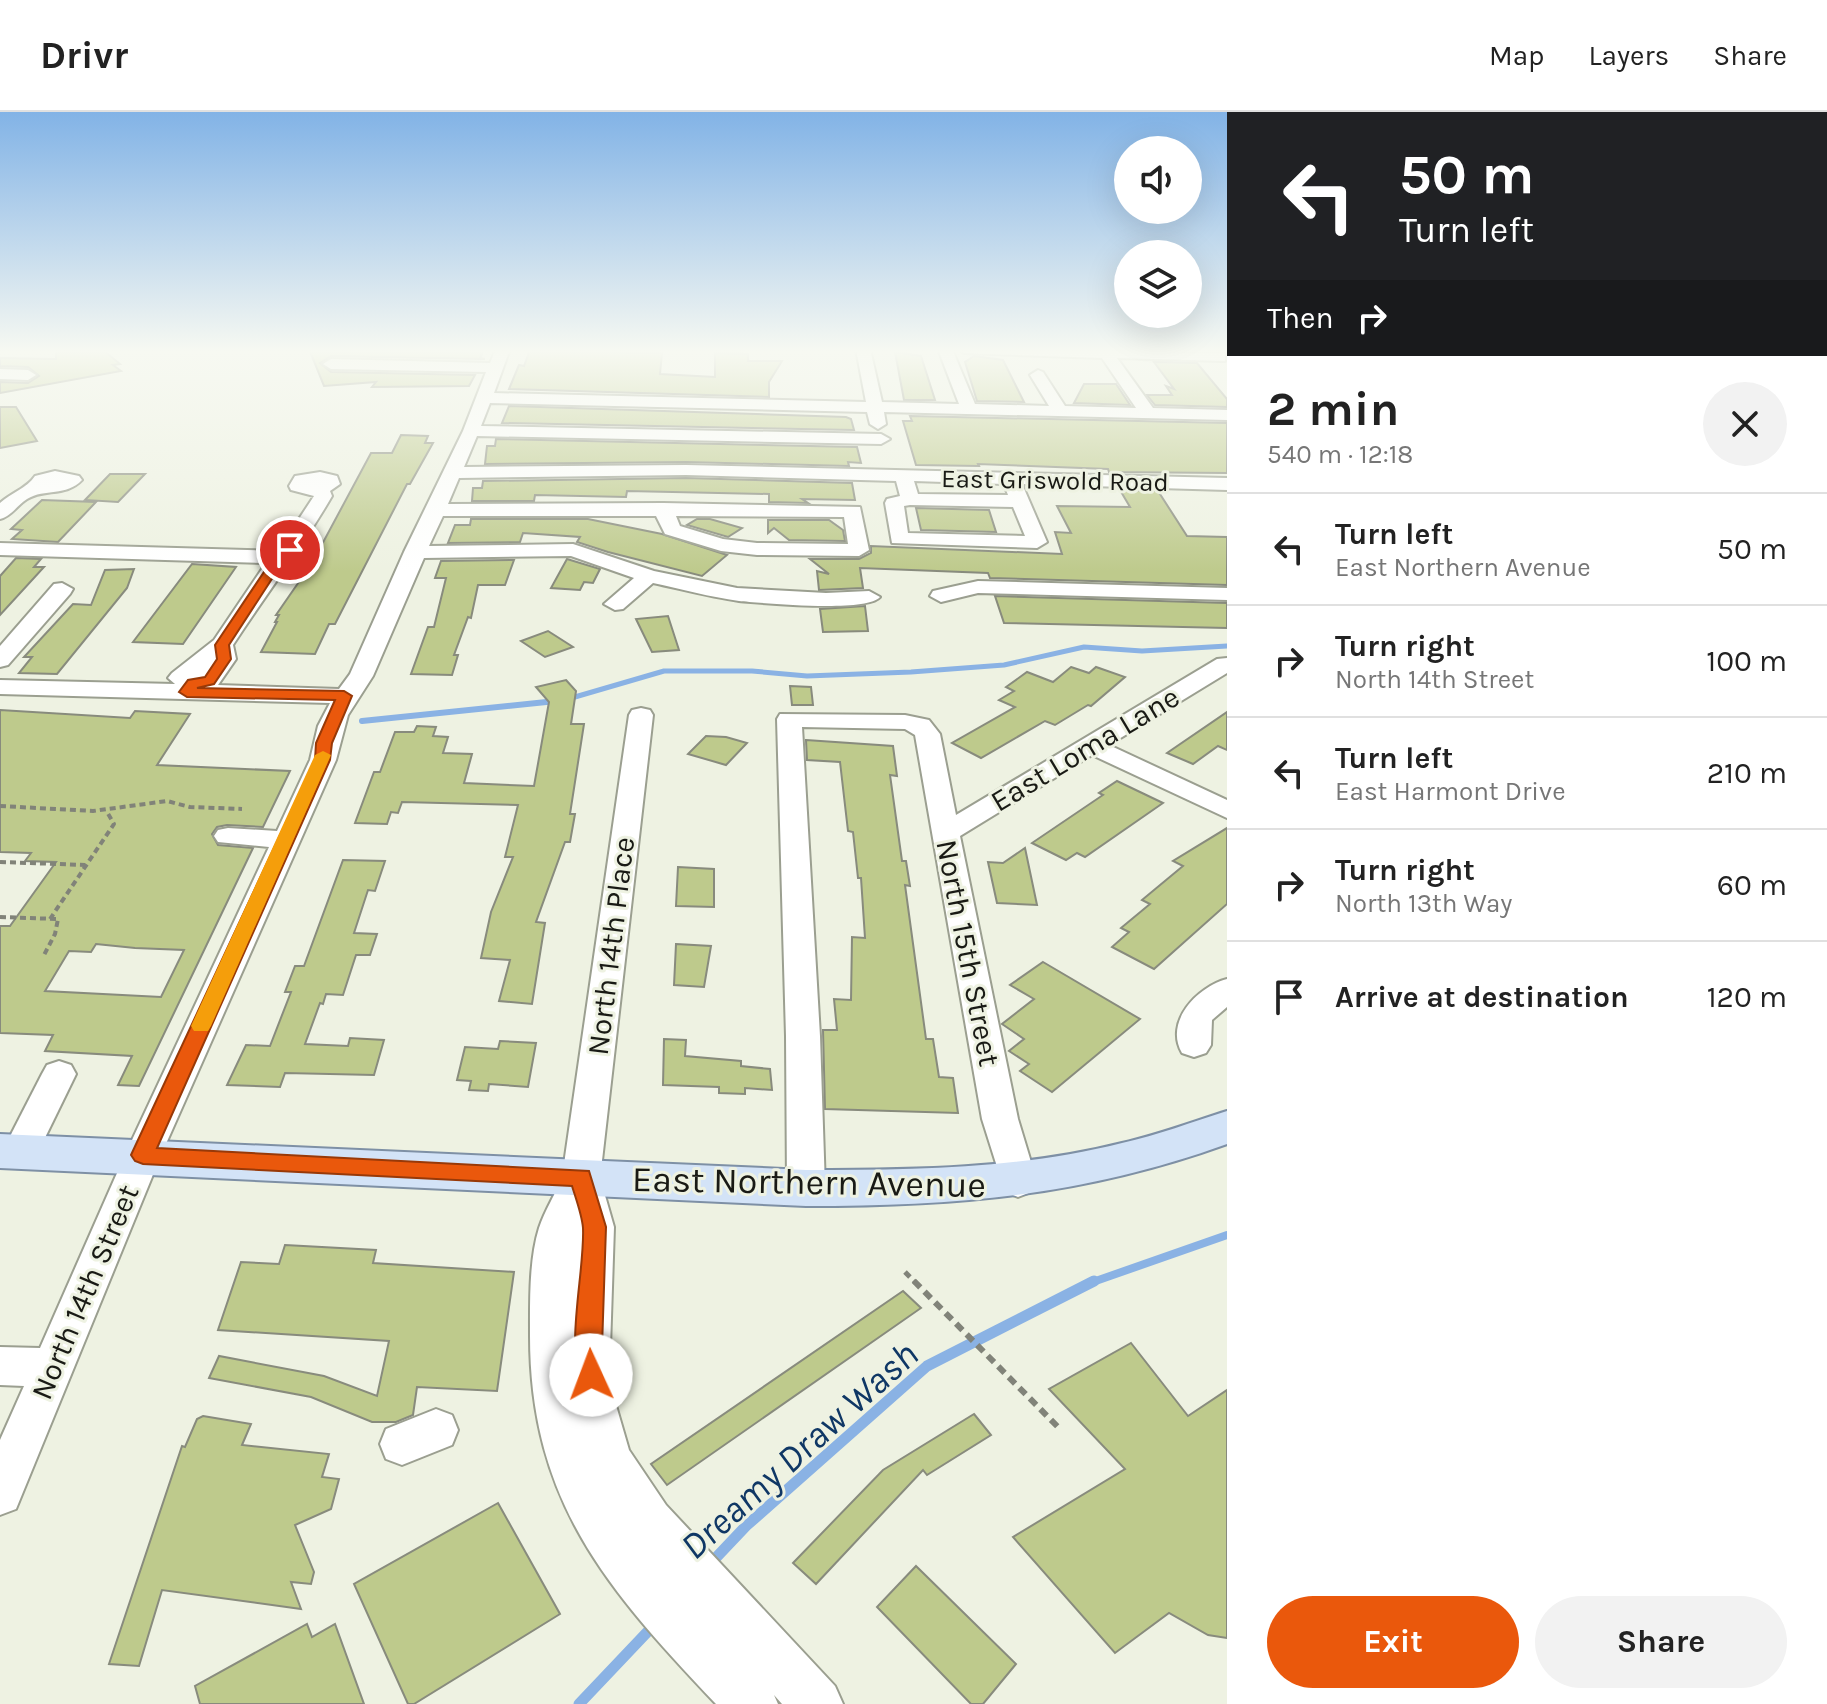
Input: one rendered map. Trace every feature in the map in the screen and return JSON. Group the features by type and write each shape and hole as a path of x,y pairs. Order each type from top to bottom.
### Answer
{"main road":[{"name":"East Northern Avenue","path":"10,1151 806,1188 927,1189 1018,1182 1130,1160 1227,1127"}],"street":[{"name":"North 14th Street","path":"0,1493 143,1155 323,760 324,743 344,696 361,676 474,423"},
{"path":"878,423 897,477 910,499"},
{"path":"471,431 881,439"},
{"name":"East Griswold Road","path":"452,473 686,470 1227,484"},
{"path":"1011,479 1037,542 899,539 894,503 910,499 1020,501"},
{"path":"0,513 20,495 41,487"},
{"path":"190,688 209,681 224,659 222,645 323,496 320,489"},
{"path":"434,510 663,509 853,511 859,550 757,549 721,545 672,530 663,509"},
{"path":"0,549 283,557"},
{"path":"737,594 757,549"},
{"path":"414,552 573,550 649,576 737,594 826,599 869,597"},
{"path":"615,604 649,576"},
{"path":"941,596 978,587 1227,594"},
{"path":"0,660 62,589"},
{"name":"East Loma Lane","path":"945,833 1225,664"},
{"path":"0,687 190,688 344,696"},
{"name":"North 14th Place","path":"641,715 581,1178 557,1232 549,1351 553,1408 560,1438 583,1500 607,1541 644,1590 713,1628 817,1704"},
{"name":"North 15th Street","path":"806,1188 803,1036 789,719 920,725 927,734 1000,1119 1018,1182"},
{"path":"1090,745 1227,810"},
{"path":"228,836 285,840"},
{"path":"1194,1045 1196,1016 1227,990"},
{"path":"10,1151 59,1074"},
{"name":"North 14th Place","path":"581,1178 595,1227 589,1348 593,1402 599,1431 609,1459 621,1479 649,1521 678,1555 752,1704"},
{"path":"0,1366 52,1368"}],"path":[{"path":"0,806 105,811 170,800 183,802 190,807 242,809"},
{"path":"50,919 114,824 105,811"},
{"path":"0,862 85,865"},
{"path":"0,917 58,919 44,955"},
{"path":"905,1272 1014,1379 1058,1427"}],"building":[{"path":"0,423 26,423 37,441 0,448"},
{"path":"517,423 852,423 854,430"},
{"path":"904,423 1227,423 1227,473 1109,472 1108,469 978,464 916,465"},
{"path":"401,435 428,436 425,443 433,443 410,484 407,484 335,624 329,624 315,654 261,652 277,622 279,615 276,615 312,563 371,453 392,453"},
{"path":"496,439 857,447 861,463 848,462 849,466 686,462 485,464 487,446 495,446"},
{"path":"110,474 145,474 118,502 85,500"},
{"path":"686,478 852,483 855,500 769,502 769,494 627,491 626,497 535,495 534,501 472,501 473,488 482,488 483,481"},
{"path":"1120,490 1158,491 1187,536 1227,537 1227,585 990,578 988,573 860,568 863,588 819,590 817,571 829,574 810,559 859,559 871,553 871,546 1062,554 1055,532 1071,533 1057,506 1130,507"},
{"path":"42,500 96,502 58,542 12,539 22,530 11,529"},
{"path":"916,508 989,510 996,532 921,530"},
{"path":"471,519 588,519 662,534 727,555 702,576 577,542 580,537 523,533 520,542 448,543 455,525 470,525"},
{"path":"697,519 710,519 742,528 728,537 687,525"},
{"path":"768,520 829,520 843,530 845,541 789,540 774,528 768,533"},
{"path":"16,558 41,559 34,567 44,567 0,615 0,576"},
{"path":"567,559 600,569 593,583 584,582 580,590 551,588"},
{"path":"514,560 505,585 478,585 471,618 468,617 454,655 458,655 452,675 411,674 428,627 434,627 446,578 435,578 441,561"},
{"path":"192,564 236,567 183,644 133,642"},
{"path":"134,569 127,588 57,674 19,673 32,657 24,657 73,604 91,605 105,570"},
{"path":"995,596 1227,603 1227,628 1004,623"},
{"path":"865,606 868,631 823,632 820,609"},
{"path":"668,616 679,650 652,652 636,619"},
{"path":"548,631 573,647 545,657 521,641"},
{"path":"1071,667 1089,673 1096,667 1125,677 1091,706 1055,725 1045,721 981,758 952,743 1015,707 999,700 1014,691 1006,687 1027,672 1053,682"},
{"path":"566,680 576,691 571,724 584,724 570,814 575,814 570,842 565,842 536,922 545,923 532,1004 499,1001 510,960 481,958 491,912 513,857 505,857 518,805 402,802 398,813 391,812 387,824 355,823 374,772 380,772 395,732 414,732 417,726 436,727 433,736 448,737 443,753 472,754 464,783 534,786 549,702 536,687"},
{"path":"790,686 811,687 813,705 792,705"},
{"path":"0,710 130,718 135,711 190,714 157,765 290,771 263,827 227,825 217,827 212,834 218,845 253,848 139,1086 118,1085 132,1056 45,1051 53,1035 0,1033 0,926 10,926 56,862 25,861 31,853 0,852","holes":["96,944 184,950 161,997 45,991 69,951 91,952"]},
{"path":"1227,712 1227,750 1218,746 1193,764 1167,753"},
{"path":"706,736 747,743 726,765 688,754"},
{"path":"806,740 893,746 897,776 890,775 902,861 906,861 910,886 905,885 926,1039 933,1039 939,1077 953,1078 958,1113 825,1109 823,1030 837,1030 834,999 851,1000 852,937 865,938 861,878 858,878 853,832 848,831 840,762 807,760"},
{"path":"1117,781 1163,803 1085,857 1077,853 1066,860 1032,843 1103,795 1099,793"},
{"path":"1227,828 1227,904 1154,969 1112,947 1129,932 1121,928 1150,904 1142,900 1183,866 1173,861"},
{"path":"1025,848 1037,905 997,903 988,862 1003,863"},
{"path":"343,860 385,861 375,891 368,890 354,933 377,934 370,955 356,955 343,995 326,994 323,1004 320,1003 305,1044 348,1046 350,1038 384,1040 374,1075 285,1073 280,1087 227,1085 246,1045 270,1046 291,992 285,992 295,966 304,966"},
{"path":"678,867 714,869 714,907 676,906"},
{"path":"676,944 711,946 704,987 674,985"},
{"path":"1043,962 1140,1019 1052,1092 1020,1071 1029,1064 1009,1051 1024,1039 1002,1024 1034,999 1010,985"},
{"path":"664,1039 686,1040 685,1056 741,1061 741,1066 770,1069 772,1090 745,1088 745,1094 719,1093 719,1087 663,1085"},
{"path":"500,1041 536,1043 528,1087 489,1084 488,1091 469,1090 471,1081 457,1080 465,1047 498,1049"},
{"path":"285,1245 376,1250 373,1263 514,1272 497,1391 417,1387 413,1415 396,1422 372,1422 311,1397 209,1378 219,1356 324,1376 377,1396 389,1341 218,1330 241,1262 279,1264"},
{"path":"903,1291 921,1308 667,1485 651,1464"},
{"path":"1131,1343 1188,1416 1227,1390 1227,1638 1208,1635 1169,1613 1115,1653 1013,1537 1125,1469 1049,1389"},
{"path":"974,1414 991,1435 927,1475 923,1470 816,1584 793,1563 883,1470"},
{"path":"203,1416 251,1424 242,1445 329,1454 322,1477 339,1479 331,1509 295,1525 314,1572 311,1584 291,1582 301,1609 162,1590 139,1666 109,1664 182,1446 185,1447 197,1419"},
{"path":"498,1503 560,1614 414,1704 408,1704 354,1584"},
{"path":"916,1566 1016,1664 983,1704 971,1704 877,1607"},
{"path":"307,1624 312,1637 335,1624 364,1704 200,1704 195,1686"}],"waterway":[{"path":"568,699 664,671 752,671 807,676 911,672 1004,665 1084,647 1142,651 1227,646"},
{"path":"362,721 556,701"},
{"name":"Dreamy Draw Wash","path":"1090,1283 1227,1235"},
{"name":"Dreamy Draw Wash","path":"1090,1283 1094,1281"},
{"name":"Dreamy Draw Wash","path":"710,1564 746,1526 927,1366 1090,1283"},
{"name":"Dreamy Draw Wash","path":"579,1704 653,1626"}],"slow traffic":[{"path":"201,1026 323,755"}],"route":[{"path":"290,550 274,566 222,645 224,659 209,681 193,683 187,692 344,696 324,743 323,760 143,1155 581,1178 595,1227 590,1303 591,1375"}]}
